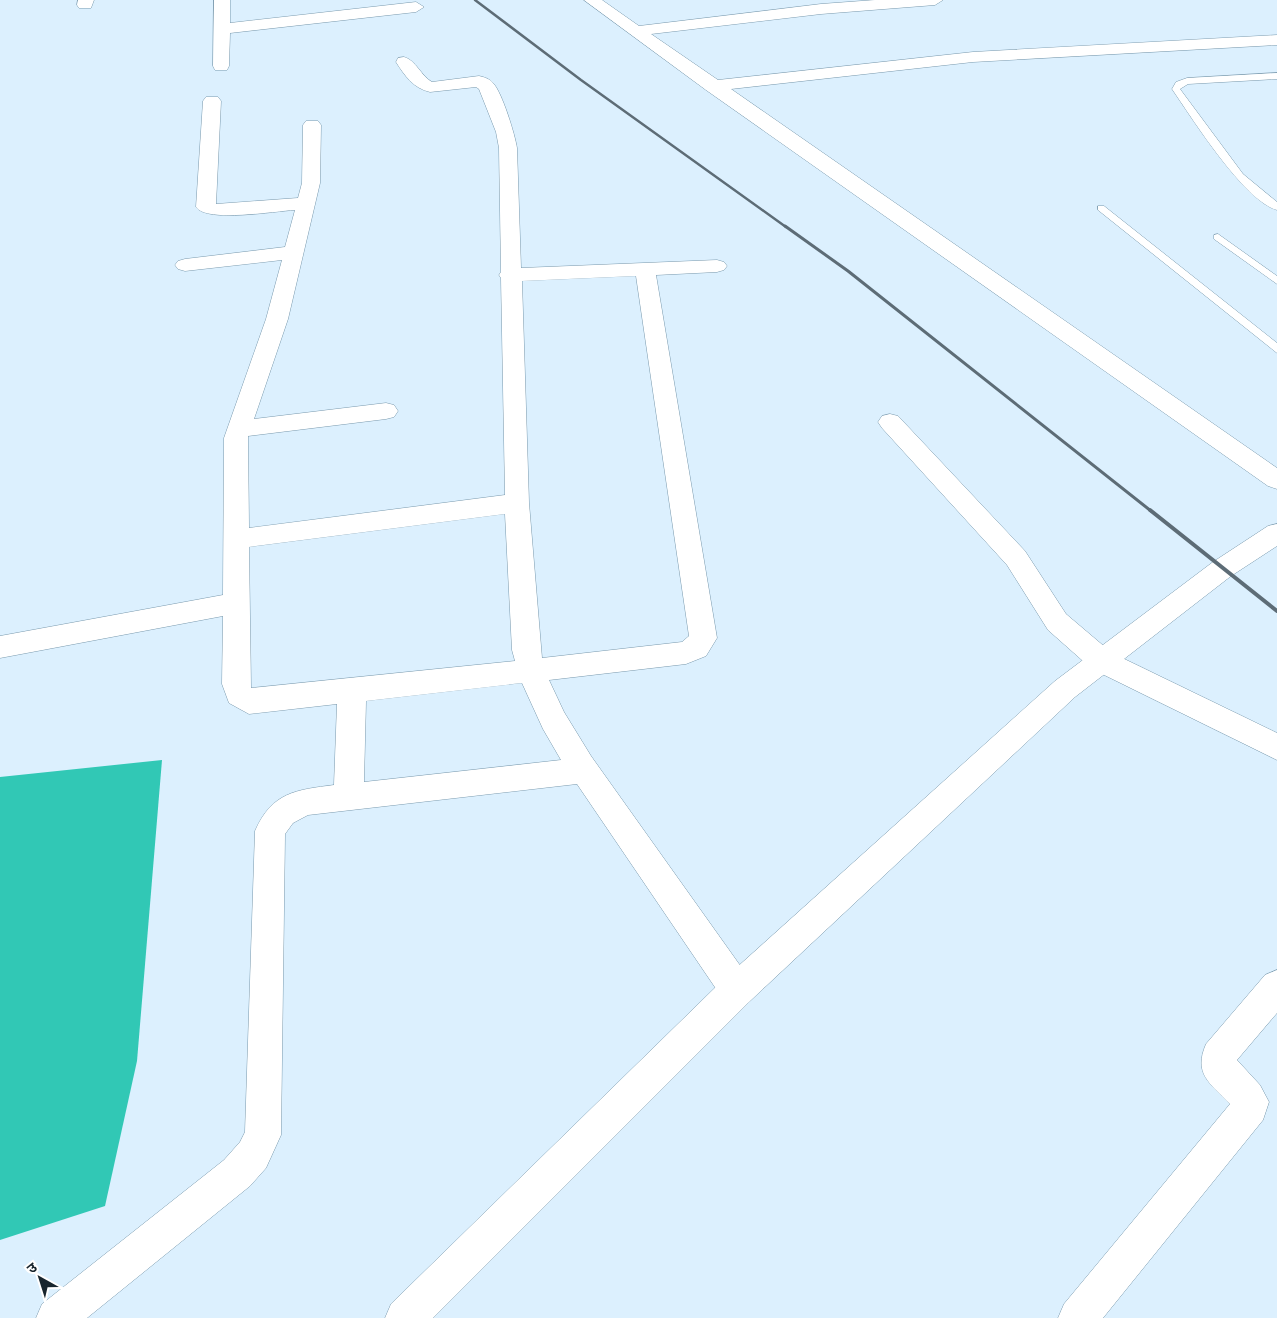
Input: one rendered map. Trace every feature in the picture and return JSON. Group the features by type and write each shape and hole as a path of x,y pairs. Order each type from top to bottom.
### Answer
{"street":[{"path":"221,66 222,0"},
{"path":"592,0 712,86 1277,480"},
{"path":"635,31 821,9 935,0"},
{"path":"222,29 416,7"},
{"path":"712,86 867,67 973,57 1277,40"},
{"path":"404,62 424,86 430,87 479,81 487,86 505,132 508,148 509,275 516,503 526,650 530,670 540,695 584,770 737,990"},
{"path":"212,101 206,207 214,210 306,203"},
{"path":"312,125 312,174 306,203 277,319 239,430 235,456 236,684 239,695 249,702 686,653 696,648 703,638 645,270"},
{"path":"185,266 294,252"},
{"path":"509,275 717,266"},
{"path":"239,430 386,411"},
{"path":"890,422 1016,558 1057,622 1102,661 1277,747"},
{"path":"236,539 516,503"},
{"path":"405,1318 737,990 1065,689 1222,569 1277,533"},
{"path":"0,647 236,603"},
{"path":"349,797 352,691"},
{"path":"56,1318 237,1173 253,1155 263,1135 270,831 282,813 305,802 584,770"},
{"path":"1078,1318 1250,1108 1251,1102 1248,1096 1220,1068 1217,1063 1218,1056 1277,986"}],"lane":[{"path":"1277,76 1187,81 1179,84 1176,89 1240,176 1252,189 1277,206"},
{"path":"1101,208 1277,349"},
{"path":"1218,237 1277,281"}],"shaded area":[{"path":"162,760 137,1061 105,1206 0,1240 0,777"}],"railway":[{"path":"475,0 581,80 786,227"},
{"path":"785,226 848,271 1151,511"},
{"path":"1150,510 1277,611"}]}
